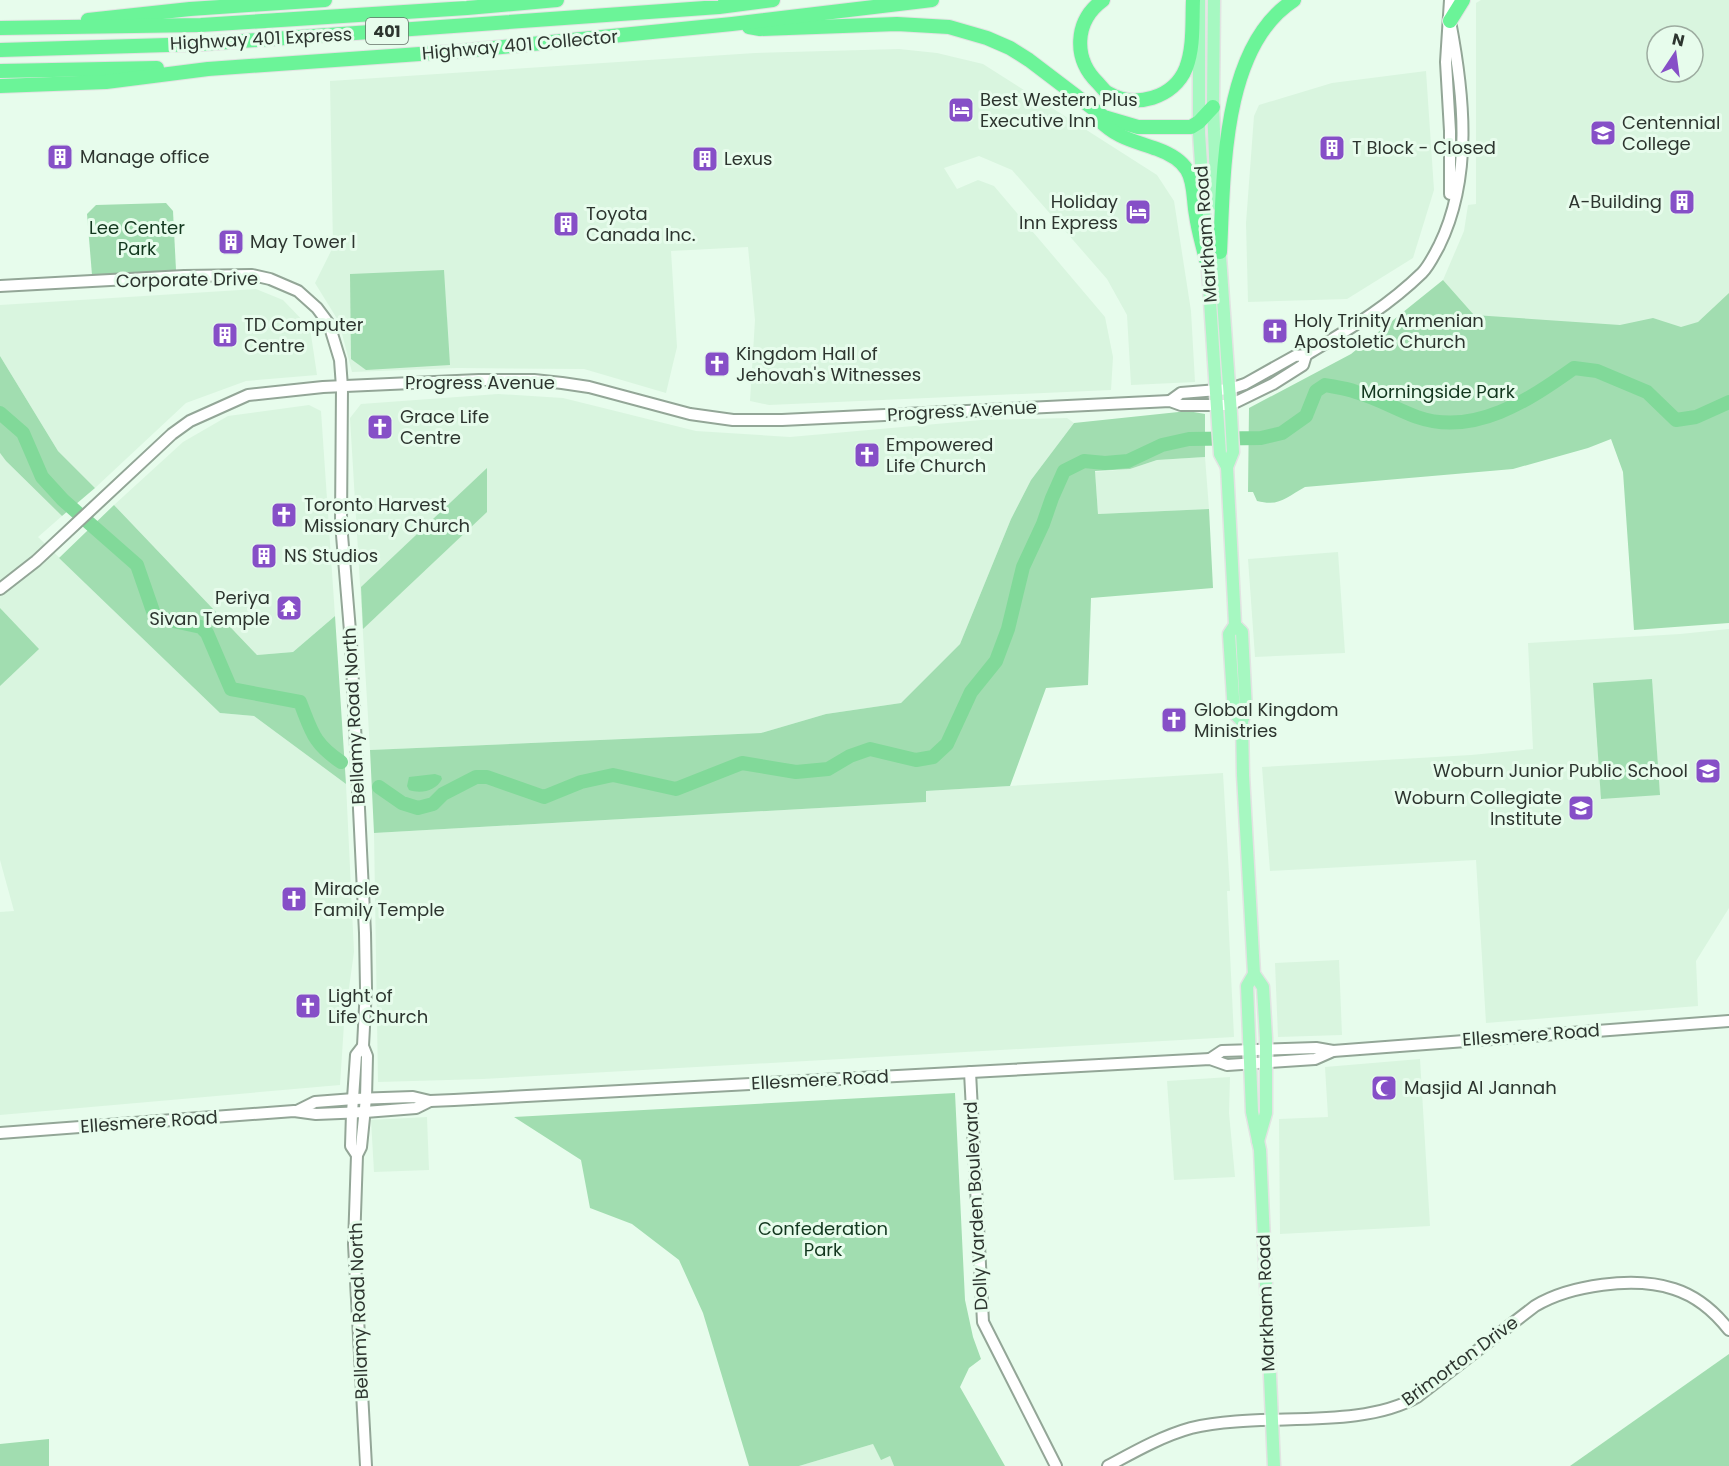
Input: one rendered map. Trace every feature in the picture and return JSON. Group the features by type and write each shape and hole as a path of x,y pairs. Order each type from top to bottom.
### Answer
{"highway":[{"path":"38,27 190,9 325,0"},
{"name":"Highway 401 Express","path":"0,28 201,25 557,0"},
{"name":"Highway 401 Express","path":"0,50 225,42 707,8 773,0"},
{"name":"Highway 401 Collector","path":"0,86 106,82 208,69 462,51 732,24 932,0"},
{"path":"1103,0 1094,7 1082,27 1079,49 1088,74 1107,93 1132,100 1152,99 1169,90 1180,80 1191,53 1193,0"},
{"path":"1220,252 1227,154 1235,92 1261,32 1283,7 1294,0"},
{"path":"1449,21 1463,0"},
{"path":"732,24 760,29 897,24 949,27 987,38 1010,48 1104,117 1138,127 1191,127 1199,122 1212,107"},
{"path":"0,71 172,67 208,69"},
{"path":"1067,90 1117,134 1173,156 1187,170 1206,260"}],"main road":[{"name":"Markham Road","path":"1199,0 1199,122 1206,260 1217,405 1225,428"},
{"name":"Markham Road","path":"1214,0 1212,107 1230,389 1230,405 1225,428 1226,446 1233,452 1227,467 1235,625 1242,633 1246,711 1242,721 1254,974 1263,987 1266,1049 1266,1113 1258,1141"},
{"name":"Progress Avenue","path":"1450,0 1446,62 1455,188"},
{"name":"Progress Avenue","path":"1170,401 1181,393 1216,391 1245,384 1295,356 1306,355 1383,308 1422,274 1446,232 1461,169 1457,60 1449,21"},
{"path":"1450,114 1461,120"},
{"name":"Corporate Drive","path":"0,286 184,276 252,275 270,279 302,293 329,324 340,360 342,387"},
{"name":"Progress Avenue","path":"0,589 36,561 172,434 190,421 248,395 323,387 444,381 534,380 589,387 690,414 733,420 782,420 1170,401 1181,405 1230,405 1273,384 1303,365 1306,355"},
{"name":"Bellamy Road North","path":"342,387 341,515 351,643 365,935 366,988 363,1046 367,1056 366,1098 361,1147 357,1155 354,1244 366,1466"},
{"name":"Markham Road","path":"1254,974 1247,986 1252,1112 1258,1141 1274,1466"},
{"name":"Ellesmere Road","path":"1210,1059 1222,1051 1316,1048 1333,1051 1729,1022"},
{"name":"Bellamy Road North","path":"357,1155 351,1146 352,1113 356,1055 363,1046"},
{"name":"Ellesmere Road","path":"297,1111 315,1102 366,1098 413,1097 430,1101 1210,1059 1227,1065 1315,1059 1333,1051"},
{"name":"Dolly Varden Boulevard","path":"970,1072 983,1322 1056,1466"},
{"name":"Ellesmere Road","path":"0,1133 297,1111 316,1114 352,1113 416,1108 430,1101"},
{"name":"Brimorton Drive","path":"1108,1466 1144,1446 1192,1428 1270,1419 1377,1412 1395,1408 1417,1397 1535,1306 1551,1297 1581,1288 1634,1284 1673,1289 1702,1304 1729,1330"}],"shaded area":[{"name":"Centennial College","path":"1481,0 1729,0 1729,315 1721,326 1608,331 1474,315 1443,280 1464,231 1468,205 1476,204 1476,3"},
{"path":"899,49 937,53 983,64 1157,175 1174,201 1191,311 1195,382 1131,385 1127,315 1107,279 1012,170 979,156 944,168 957,189 978,180 994,186 1105,317 1113,357 1111,390 769,405 750,401 755,320 748,247 671,251 677,347 666,393 584,369 457,368 352,372 339,322 315,283 333,247 330,81 755,53"},
{"path":"1426,71 1434,190 1413,258 1347,299 1248,302 1246,223 1254,116 1259,105 1332,83"},
{"path":"256,289 283,300 310,328 317,375 246,381 186,403 95,488 58,451 0,356 0,305"},
{"path":"498,394 563,398 696,431 790,437 981,420 1067,418 1074,423 1031,480 1011,519 960,644 901,703 826,714 761,733 370,750 350,418 361,404"},
{"path":"309,405 321,411 335,616 293,652 257,655 114,505 183,442 228,416"},
{"path":"0,453 62,516 38,537 220,713 254,716 346,784 354,952 344,1024 340,1085 0,1115 0,912 14,911 0,860"},
{"path":"1205,457 1209,509 1098,514 1095,472 1130,469 1157,460"},
{"path":"1338,552 1345,653 1255,657 1248,559"},
{"name":"Woburn Collegiate Institute","path":"1729,629 1729,908 1696,961 1698,1006 1486,1023 1476,860 1270,871 1262,767 1471,755 1533,749 1528,643"},
{"path":"1223,773 1230,891 1227,891 1234,1037 483,1079 378,1082 374,833 926,802 926,791"},
{"path":"435,774 441,776 442,779 432,789 418,792 409,790 407,786 409,777"},
{"path":"1339,960 1342,1035 1278,1037 1275,963"},
{"path":"1420,1059 1430,1226 1280,1234 1279,1119 1328,1117 1325,1067"},
{"path":"1230,1077 1229,1113 1235,1177 1174,1180 1167,1081"},
{"path":"427,1117 429,1170 374,1172 371,1120"},
{"path":"873,1444 881,1459 890,1456 894,1466 799,1466"}],"green space":[{"name":"Lee Center Park","path":"166,203 173,211 176,270 92,275 87,214 96,205"},
{"path":"444,270 450,365 366,370 351,359 350,274"},
{"name":"Morningside Park","path":"1443,280 1474,315 1620,325 1653,318 1681,327 1698,322 1729,293 1729,623 1634,630 1623,472 1611,439 1588,448 1513,469 1305,487 1272,503 1257,501 1253,492 1248,492 1249,408 1351,354"},
{"path":"0,356 58,451 95,488 62,516 0,453"},
{"path":"1188,411 1205,414 1205,457 1157,460 1130,469 1095,471 1098,514 1209,509 1213,588 1091,598 1088,685 1046,688 1010,786 926,791 926,802 374,833 370,750 761,733 826,714 901,703 960,644 1011,519 1031,480 1074,423"},
{"path":"487,468 487,512 363,629 361,587"},
{"path":"114,505 257,655 293,652 335,616 346,784 254,716 220,713 59,558"},
{"path":"0,608 39,649 0,686"},
{"path":"1652,679 1660,795 1601,799 1593,683"},
{"name":"Confederation Park","path":"955,1093 965,1300 973,1337 981,1359 969,1368 960,1387 1005,1466 894,1466 890,1456 881,1460 873,1444 799,1466 749,1466 703,1313 679,1260 632,1224 590,1208 581,1160 514,1117"},
{"path":"1729,1354 1729,1466 1570,1466"},
{"path":"49,1439 49,1466 0,1466 0,1444"}],"waterway":[{"path":"379,787 402,803 418,808 433,804 443,794 476,777 487,777 544,797 581,782 613,775 676,789 742,763 796,772 828,769 850,756 870,749 916,760 933,757 947,744 971,692 996,661 1008,629 1023,567 1064,471 1084,461 1105,463 1128,461 1162,445 1189,439 1261,438 1282,433 1306,416 1316,391 1325,385 1371,397 1417,417 1438,422 1480,419 1500,412 1520,403 1574,368 1597,371 1647,392 1676,420 1696,417 1729,402"},
{"path":"0,413 23,433 42,477 63,500 137,565 155,617 201,627 207,633 231,689 300,702 314,736 324,749 341,762"}],"place":[{"name":"Best Western Plus Executive Inn","path":"961,110"},
{"name":"Centennial College","path":"1603,133"},
{"name":"T Block - Closed","path":"1332,148"},
{"name":"Manage office","path":"60,157"},
{"name":"Lexus","path":"705,159"},
{"name":"A-Building","path":"1682,202"},
{"name":"Holiday Inn Express","path":"1138,212"},
{"name":"Toyota Canada Inc.","path":"566,224"},
{"name":"May Tower I","path":"231,242"},
{"name":"Holy Trinity Armenian Apostoletic Church","path":"1275,331"},
{"name":"TD Computer Centre","path":"225,335"},
{"name":"Kingdom Hall of Jehovah's Witnesses","path":"717,364"},
{"name":"Grace Life Centre","path":"380,427"},
{"name":"Empowered Life Church","path":"867,455"},
{"name":"Toronto Harvest Missionary Church","path":"284,515"},
{"name":"NS Studios","path":"264,556"},
{"name":"Periya Sivan Temple","path":"289,608"},
{"name":"Global Kingdom Ministries","path":"1174,720"},
{"name":"Woburn Junior Public School","path":"1708,771"},
{"name":"Woburn Collegiate Institute","path":"1581,808"},
{"name":"Miracle Family Temple","path":"294,899"},
{"name":"Light of Life Church","path":"308,1006"},
{"name":"Masjid Al Jannah","path":"1384,1088"}]}
